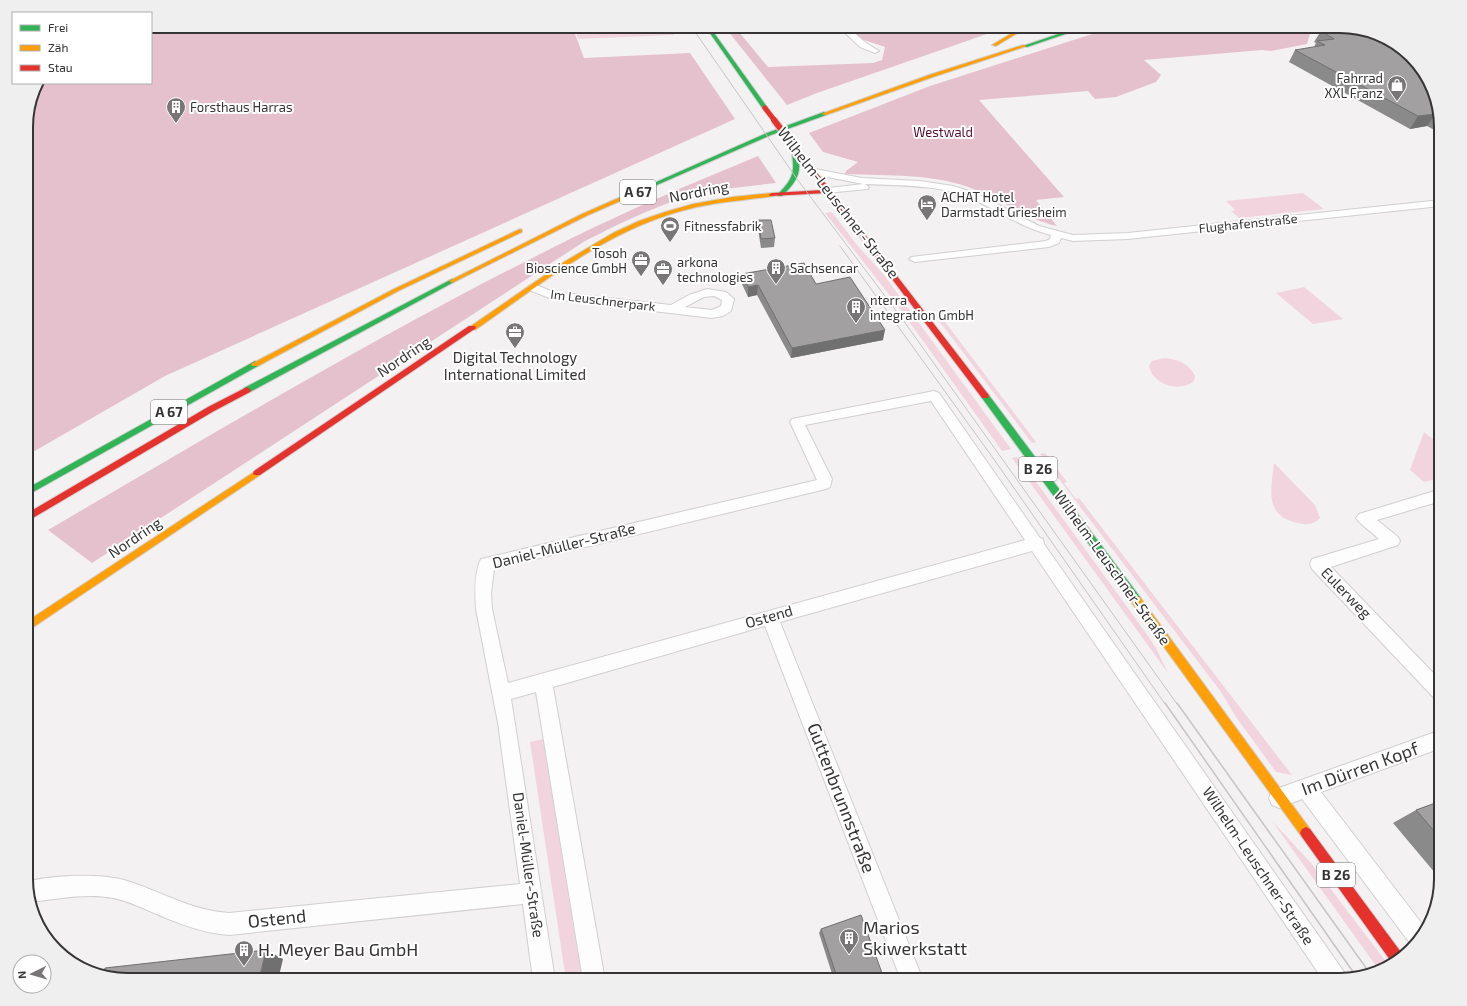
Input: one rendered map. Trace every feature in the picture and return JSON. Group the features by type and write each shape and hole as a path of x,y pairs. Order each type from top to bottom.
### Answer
{"main road":[{"name":"Wilhelm-Leuschner-Straße","path":"712,33 765,108 932,325 1146,614 1395,955"},
{"path":"1014,33 990,46 1034,33"},
{"name":"A 67","path":"33,515 211,409 391,312 584,215 769,134 931,76 1065,33"},
{"path":"767,122 781,117"},
{"path":"780,195 797,179 798,166 793,145"},
{"name":"Nordring","path":"33,623 602,241 652,218 706,203 829,191"},
{"name":"A 67","path":"33,489 244,370 396,290 528,227"},
{"name":"A 67","path":"64,508 211,409"}],"street":[{"path":"850,33 863,45 875,51"},
{"name":"Flughafenstraße","path":"815,172 852,180 934,185 966,193 1027,225 1056,235 1073,238 1106,238 1434,203"},
{"name":"Flughafenstraße","path":"829,191 899,184"},
{"path":"915,259 1049,244 1055,241 1056,235"},
{"name":"Im Leuschnerpark","path":"533,288 552,295 674,309"},
{"name":"Wilhelm-Leuschner-Straße","path":"934,396 1037,543 1331,973"},
{"name":"Daniel-Müller-Straße","path":"543,973 502,693 484,609 483,594 487,564 821,485 825,483 825,479 797,422 934,396"},
{"name":"Eulerweg","path":"1434,497 1364,518 1392,540 1318,564 1434,686"},
{"name":"Ostend","path":"502,693 1037,543"},
{"name":"Guttenbrunnstraße","path":"770,617 909,973"},
{"path":"543,681 593,973"},
{"name":"Im Dürren Kopf","path":"1279,798 1434,742"},
{"path":"1306,788 1416,934"},
{"name":"Ostend","path":"34,891 84,887 124,890 210,924 229,924 531,893"}],"shaded area":[{"path":"576,33 673,33 674,35 578,39"},
{"path":"1303,193 1324,209 1239,218 1231,211 1235,210 1226,201"},
{"path":"832,212 857,245 884,275 1011,449 1002,451 898,306 825,213"},
{"path":"1304,287 1343,319 1313,324 1276,293"},
{"path":"933,313 939,314 1036,442 1032,443"},
{"path":"1164,358 1173,359 1186,365 1195,376 1194,381 1188,385 1175,387 1161,382 1152,373 1149,366 1152,361"},
{"path":"1424,432 1434,440 1434,480 1424,482 1410,470"},
{"path":"1045,453 1067,482 1064,483 1076,499 1079,498 1292,775 1276,772 1236,717 1221,692 1040,454"},
{"path":"1018,457 1146,633 1156,648 1168,673 1012,458"},
{"path":"1274,463 1315,505 1320,518 1318,520 1310,524 1300,524 1286,519 1274,508 1271,492"},
{"path":"543,739 581,973 565,973 530,742"},
{"path":"1272,821 1311,863 1385,961 1376,966"}],"green space":[{"path":"152,33 575,33 584,58 690,53 735,119 165,376 33,452 33,121 36,103 44,84 152,84"},
{"path":"730,33 740,33 768,67 873,63 882,60 885,47 861,39 855,33 990,33 817,93 787,105"},
{"name":"Westwald","path":"1095,33 1310,33 1307,44 1271,51 1262,50 1144,60 1161,75 1156,82 1116,97 1095,99 1088,91 979,100 1064,197 1036,200 1057,226 1036,219 986,194 945,181 912,176 845,174 846,171 858,162 823,152 809,133 930,86"},
{"path":"758,156 776,183 726,189 689,196 665,204 585,241 92,563 48,530 305,381 434,309 613,218"}],"building":[{"name":"Fahrrad XXL Franz","path":"1324,33 1364,36 1376,40 1397,52 1415,70 1421,80 1427,91 1433,114 1418,116 1295,50 1325,45 1317,41 1334,39"},
{"path":"758,220 771,220 775,238 761,239"},
{"path":"804,263 816,284 850,277 885,330 792,348 758,285 748,287 742,274"},
{"path":"1434,804 1434,831 1416,810"},
{"name":"Marios Skiwerkstatt","path":"861,915 882,973 836,973 821,929"},
{"path":"266,950 261,973 127,973 109,971 105,970 105,968"}],"tram line":[{"path":"696,33 797,179 903,320 1177,704"},
{"path":"840,246 993,458 1165,704"},
{"path":"1165,703 1353,972"},
{"path":"1177,703 1367,969"}],"traffic: fast":[{"path":"712,33 765,108"},
{"path":"1025,46 1065,33"},
{"path":"648,187 769,134 824,114"},
{"path":"780,195 787,189 796,173 797,167 793,145"},
{"path":"247,390 452,281"},
{"path":"33,489 255,364"},
{"path":"985,396 1136,600"}],"traffic: slow":[{"path":"994,45 1015,33"},
{"path":"824,114 931,76 1025,46"},
{"path":"452,281 584,215 648,187"},
{"path":"472,328 566,263 616,234 680,209 732,199 772,195"},
{"path":"255,364 396,290 520,231"},
{"path":"33,623 257,473"},
{"path":"1136,600 1306,833"}],"traffic: jam":[{"path":"765,108 793,145"},
{"path":"793,145 985,396"},
{"path":"772,195 829,191"},
{"path":"257,473 472,328"},
{"path":"33,515 211,409 247,390"},
{"path":"1306,833 1395,955"}],"place":[{"name":"Fahrrad XXL Franz","path":"1397,102"},
{"name":"Forsthaus Harras","path":"176,124"},
{"name":"ACHAT Hotel Darmstadt Griesheim","path":"927,221"},
{"name":"Fitnessfabrik","path":"670,243"},
{"name":"Tosoh Bioscience GmbH","path":"641,277"},
{"name":"Sachsencar","path":"776,285"},
{"name":"arkona technologies","path":"663,286"},
{"name":"nterra integration GmbH","path":"856,324"},
{"name":"Digital Technology International Limited","path":"515,349"},
{"name":"Marios Skiwerkstatt","path":"849,955"},
{"name":"H. Meyer Bau GmbH","path":"244,967"}]}
